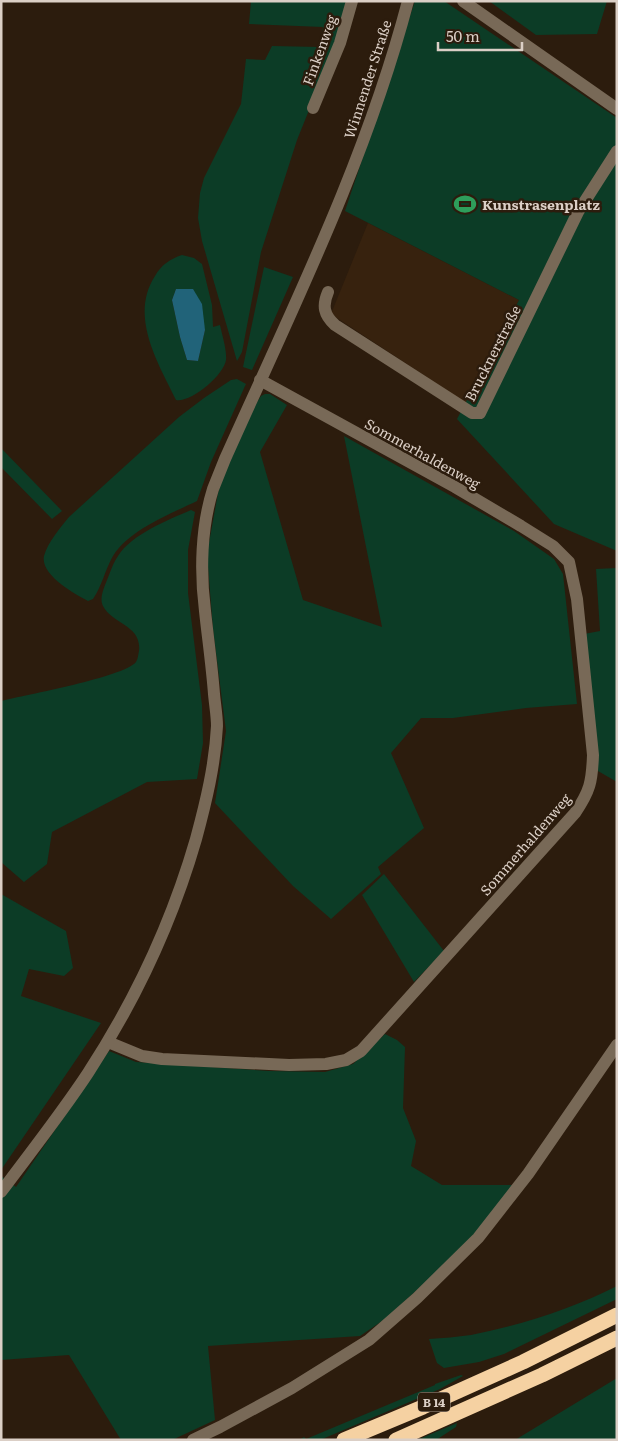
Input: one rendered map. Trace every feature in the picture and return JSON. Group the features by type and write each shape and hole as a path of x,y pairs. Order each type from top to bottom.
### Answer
{"highway":[{"name":"B 14","path":"344,1440 523,1362 617,1315"},
{"name":"B 14","path":"396,1440 542,1375 617,1338"}],"street":[{"name":"Finkenweg","path":"313,108 340,43 352,1"},
{"name":"Winnender Straße","path":"1,1192 64,1108 108,1042 134,995 174,906 208,795 214,762 217,724 204,609 202,555 205,524 213,490 260,380 330,228 393,54 408,1"},
{"path":"463,1 617,109"},
{"name":"Brucknerstraße","path":"328,292 324,303 326,316 334,325 472,413 480,413 578,212 617,151"},
{"name":"Sommerhaldenweg","path":"108,1042 142,1056 162,1059 288,1065 326,1064 346,1060 361,1051 568,820 586,796 592,777 593,756 577,599 570,562 553,546 513,521 260,380"},
{"path":"193,1440 292,1388 369,1340 417,1298 478,1238 528,1174 617,1044"}],"shaded area":[{"path":"368,223 519,300 466,403 331,314"}],"green space":[{"path":"251,1 348,1 336,43 297,140 261,252 242,352 237,361 202,241 198,218 200,193 204,178 241,104 246,59 265,60 272,46 319,47 323,27 249,24"},
{"path":"415,1 444,1 617,118 617,551 554,524 457,419 519,300 345,211"},
{"path":"489,1 607,1 597,34 536,35"},
{"path":"182,255 194,258 202,264 212,305 213,327 220,325 226,360 219,373 206,387 190,397 176,400 161,371 149,339 145,323 145,307 148,291 157,272 166,263","holes":["176,289 205,330 198,361 187,360 172,300"]},
{"path":"264,267 293,277 252,370 243,367"},
{"path":"237,379 246,384 211,462 197,501 163,517 129,538 110,561 93,599 88,601 75,594 53,577 44,563 44,556 51,540 69,517 179,417 231,380"},
{"path":"270,394 287,405 260,452 303,600 382,627 344,436 514,531 554,559 563,574 577,704 526,708 453,718 421,718 391,753 424,828 378,867 381,874 331,919 293,886 215,803 226,731 213,629 207,554 218,493 225,470 255,405 261,396"},
{"path":"1,448 62,511 52,519 1,467"},
{"path":"191,510 195,512 188,550 188,593 202,705 203,743 197,779 147,782 52,832 47,864 24,882 1,862 1,701 113,674 128,668 136,662 139,642 131,630 107,612 103,606 102,596 105,586 116,559 124,548 151,528"},
{"path":"617,568 617,782 598,771 584,634 600,631 596,569"},
{"path":"384,874 444,951 414,982 362,895"},
{"path":"1,894 66,931 73,968 64,976 29,969 21,996 101,1023 1,1170"},
{"path":"385,1034 397,1040 405,1047 403,1108 416,1141 411,1166 442,1185 512,1185 472,1240 385,1319 360,1336 208,1346 215,1420 172,1440 121,1440 69,1355 1,1360 1,1176 16,1187 109,1051 136,1062 269,1071 325,1072 353,1064"},
{"path":"617,1286 617,1299 504,1354 479,1362 444,1368 437,1363 429,1339 471,1335 527,1321 582,1302"},
{"path":"461,1375 463,1376 440,1389 320,1440 299,1440 304,1437 306,1439 435,1384"},
{"path":"617,1378 617,1440 515,1440"},
{"path":"457,1423 456,1427 436,1440 417,1440"}],"water":[{"path":"176,289 193,289 202,304 205,330 198,361 187,360 172,300"}],"place":[{"name":"Kunstrasenplatz","path":"465,204"}]}
